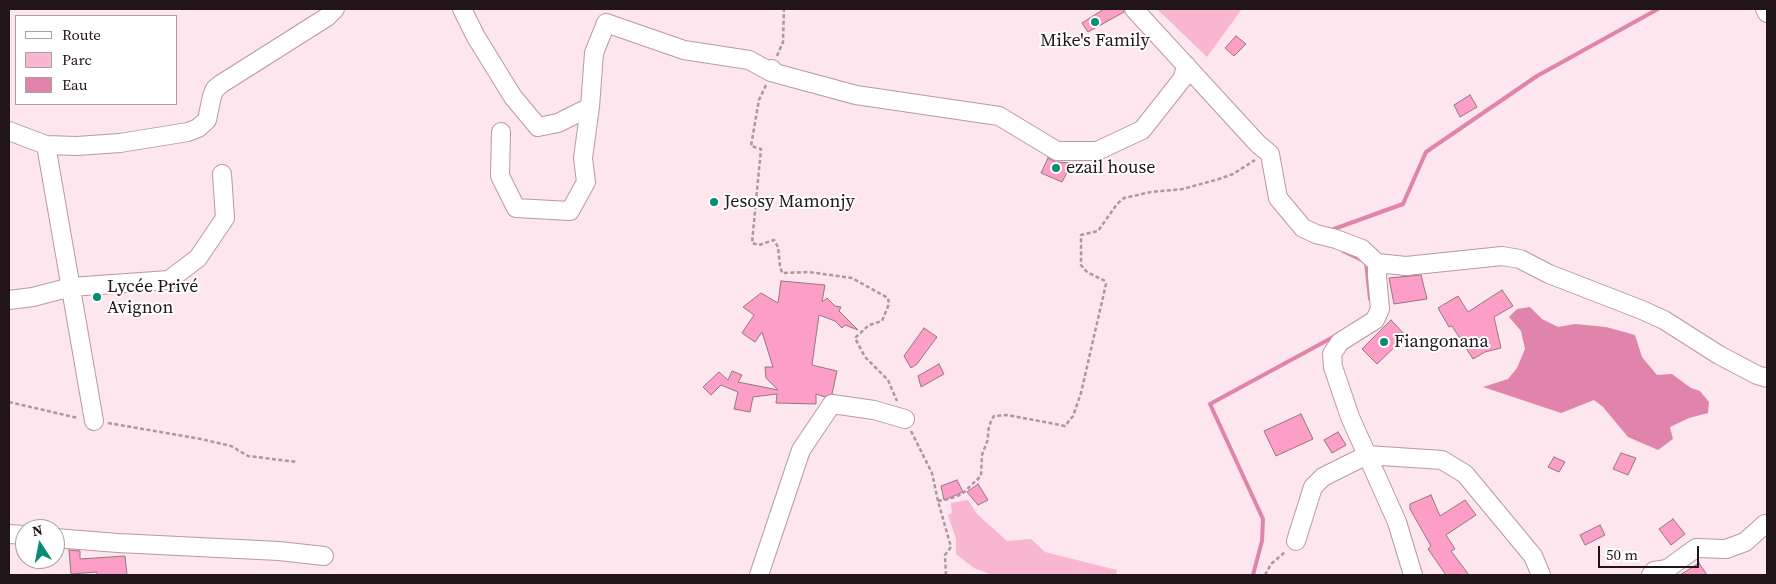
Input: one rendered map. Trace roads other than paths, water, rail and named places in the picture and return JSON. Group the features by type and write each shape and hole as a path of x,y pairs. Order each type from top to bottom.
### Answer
{"street":[{"path":"9,131 31,141 46,145 77,146 120,143 188,132 198,128 208,120 212,96 221,84 327,17 335,9"},
{"path":"462,9 476,37 513,97 538,127 558,123 590,108"},
{"path":"1134,9 1258,144 1270,154 1278,198 1303,228 1362,249 1377,263 1406,266 1502,256 1520,259 1549,274 1664,320 1719,355 1757,375 1767,378"},
{"path":"1765,9 1767,13"},
{"path":"501,132 500,176 516,208 570,211 586,182 583,158 590,108 594,53 606,23 684,50 749,60 771,71 856,95 914,102 999,116 1057,151 1097,151 1142,130 1183,78 1186,65"},
{"path":"46,145 94,421"},
{"path":"9,300 33,297 71,287 169,280 198,258 226,218 222,174"},
{"path":"1377,263 1376,276 1380,309 1378,315 1375,320 1340,342 1332,354 1333,367 1366,455 1397,522 1412,575"},
{"path":"759,575 801,450 832,404 874,410 905,419"},
{"path":"1296,541 1313,487 1323,477 1366,455 1442,460 1465,474 1533,556 1541,575"},
{"path":"1652,575 1654,571 1667,569 1696,548 1726,549 1745,542 1765,524"},
{"path":"65,539 279,551 324,556"}],"water":[{"path":"1530,307 1542,319 1558,327 1575,324 1606,327 1635,335 1642,357 1657,375 1672,374 1691,388 1700,391 1709,402 1708,413 1689,418 1670,427 1673,439 1658,450 1628,437 1603,407 1594,400 1561,413 1483,387 1508,379 1517,368 1525,349 1521,331 1509,317 1517,309"}],"waterway":[{"path":"1334,233 1334,229 1403,204 1426,152 1537,76 1658,9"},
{"path":"1343,251 1366,262 1370,299"},
{"path":"1253,575 1262,541 1263,519 1210,404 1337,335"}],"place":[{"name":"Mike's Family","path":"1095,22"},
{"name":"ezail house","path":"1056,168"},
{"name":"Jesosy Mamonjy","path":"714,202"},
{"name":"Lycée Privé Avignon","path":"97,297"},
{"name":"Fiangonana","path":"1384,342"}]}
